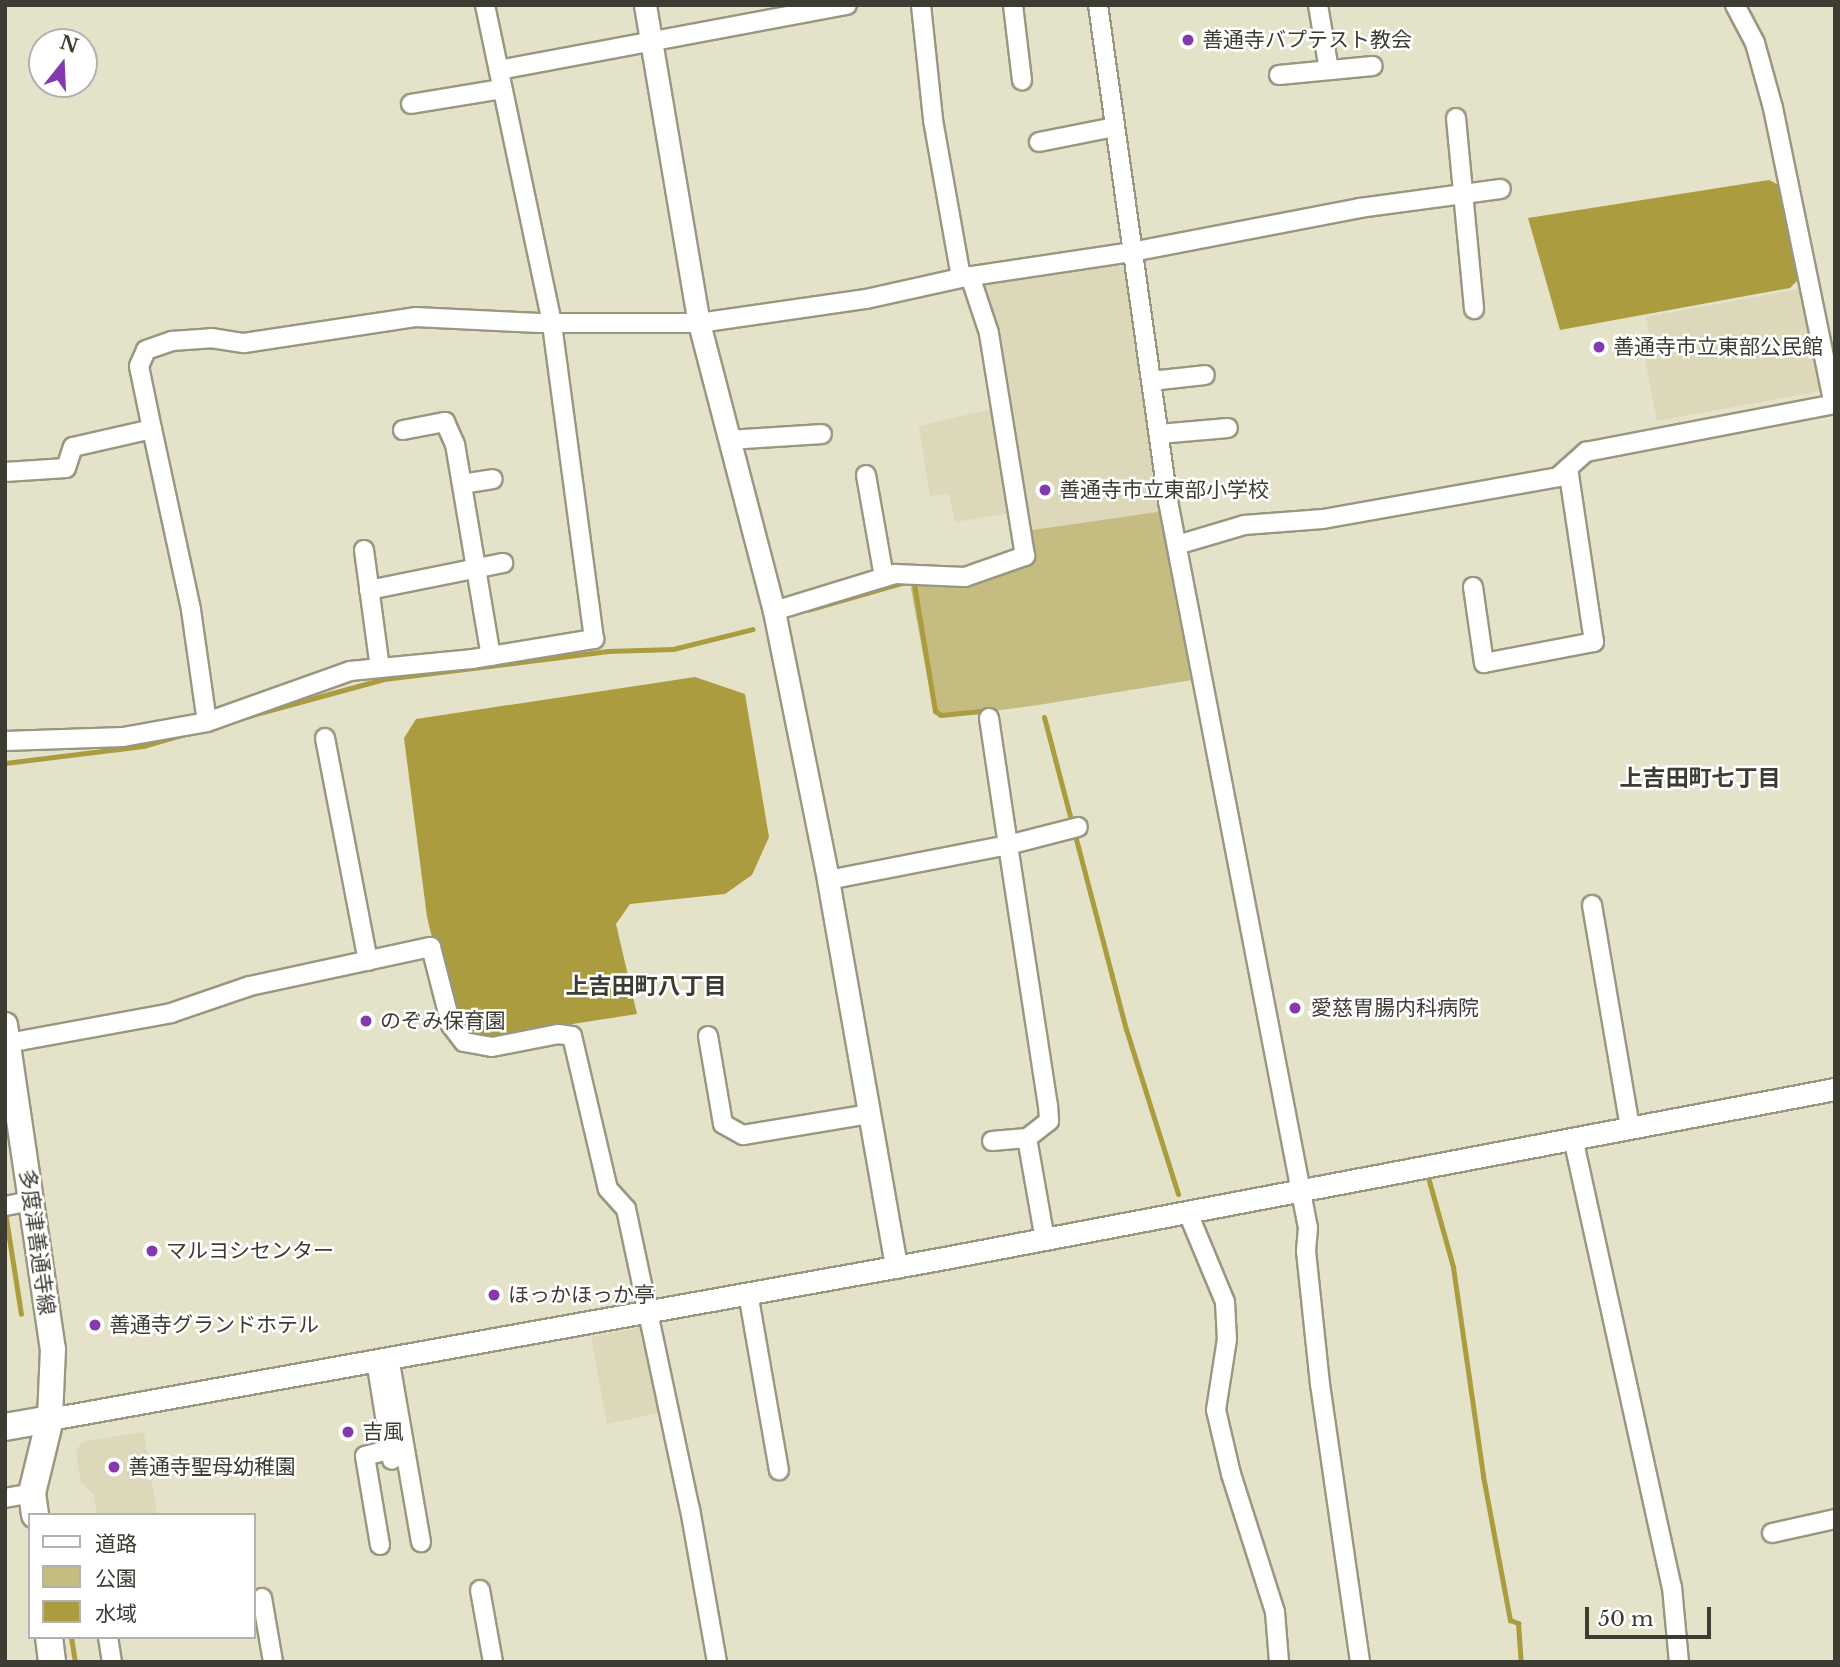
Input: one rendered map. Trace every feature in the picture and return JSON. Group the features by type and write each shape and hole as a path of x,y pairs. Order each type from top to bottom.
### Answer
{"main road":[{"name":"多度津善通寺線","path":"7,1045 16,1204 53,1349 50,1419"},
{"path":"5,1427 50,1419 34,1504"},
{"path":"49,1639 52,1662"}],"street":[{"path":"5,741 123,737 207,722 350,671 491,656 594,639 552,323 485,5"},
{"path":"645,5 699,323 774,611 828,880 896,1267"},
{"path":"499,70 651,43 710,28 847,5"},
{"path":"774,611 884,577 965,577 1025,556 989,333 966,277 933,120 921,5"},
{"path":"1013,5 1022,80"},
{"path":"1098,5 1132,252 1177,545 1301,1192 1320,1384 1360,1662"},
{"path":"1318,5 1329,70"},
{"path":"1177,545 1244,525 1323,519 1558,477 1586,452 1834,404 1773,108 1755,43 1735,5"},
{"path":"1279,75 1373,66"},
{"path":"411,104 502,89"},
{"path":"1456,118 1475,309"},
{"path":"1039,142 1115,127"},
{"path":"207,722 191,610 139,366 146,350 172,341 211,338 244,343 415,317 552,323 699,323 866,299 966,277 1132,252 1360,208 1501,189"},
{"path":"1151,381 1205,375"},
{"path":"402,430 445,422 455,444 491,656"},
{"path":"1159,434 1228,428"},
{"path":"5,472 66,468 73,447 152,429"},
{"path":"729,440 822,434"},
{"path":"1472,587 1484,663 1594,642 1568,468"},
{"path":"866,475 884,577"},
{"path":"461,484 493,479"},
{"path":"364,551 380,668"},
{"path":"369,590 503,563"},
{"path":"989,718 1049,1121 1027,1138 992,1141"},
{"path":"325,738 368,961"},
{"path":"828,880 1008,845 1073,829"},
{"path":"1591,905 1630,1127"},
{"path":"7,1045 171,1013 250,986 431,947 451,1025 464,1041 492,1047 558,1034 572,1037 608,1189 626,1209 649,1311 717,1662"},
{"path":"708,1036 723,1124 743,1135 870,1114"},
{"path":"50,1419 1045,1240 1835,1089"},
{"path":"1027,1138 1045,1240"},
{"path":"1573,1138 1672,1587 1679,1662"},
{"path":"1188,1213 1225,1302 1227,1339 1216,1410 1231,1474 1275,1612 1279,1662"},
{"path":"748,1293 779,1470"},
{"path":"380,1545 365,1456 392,1455 382,1359"},
{"path":"382,1359 421,1542"},
{"path":"5,1498 34,1504"},
{"path":"1772,1533 1835,1519"},
{"path":"480,1590 493,1662"},
{"path":"262,1598 273,1662"},
{"path":"108,1639 112,1662"}],"shaded area":[{"name":"善通寺市立東部小学校","path":"1111,264 1128,269 1192,680 940,718 934,713 911,589 1032,561 1022,511 955,522 949,494 930,496 919,426 1004,406 981,281"},
{"path":"1804,288 1825,384 1815,392 1657,421 1644,355 1653,353 1646,317"},
{"path":"639,1328 648,1334 664,1412 607,1424 591,1337"},
{"name":"善通寺聖母幼稚園","path":"144,1432 157,1513 97,1513 94,1495 81,1483 76,1451 82,1442"}],"green space":[{"path":"1164,511 1192,680 940,718 934,713 911,589 913,581 1031,561 1026,531"}],"water":[{"path":"1769,180 1781,186 1800,278 1790,288 1560,330 1528,218"},
{"path":"695,677 745,694 769,837 752,875 725,894 630,904 616,924 637,1014 483,1038 462,1035 453,1024 427,917 404,738 416,719"}],"waterway":[{"path":"807,610 901,583"},
{"path":"914,584 935,711 941,715 981,711"},
{"path":"245,717 384,679 608,651 673,649 753,629"},
{"path":"1044,717 1126,1029 1178,1194"},
{"path":"5,763 143,746 185,734"},
{"path":"1426,1170 1453,1267 1483,1476 1510,1620 1518,1623 1521,1662"},
{"path":"5,1212 21,1314"},
{"path":"71,1639 75,1662"}],"place":[{"name":"善通寺バプテスト教会","path":"1188,40"},
{"name":"善通寺市立東部公民館","path":"1599,347"},
{"name":"善通寺市立東部小学校","path":"1045,490"},
{"name":"愛慈胃腸内科病院","path":"1295,1008"},
{"name":"のぞみ保育園","path":"366,1021"},
{"name":"マルヨシセンター","path":"152,1251"},
{"name":"ほっかほっか亭","path":"494,1295"},
{"name":"善通寺グランドホテル","path":"95,1325"},
{"name":"吉風","path":"348,1432"},
{"name":"善通寺聖母幼稚園","path":"114,1467"}],"district":[{"name":"上吉田町七丁目","path":"1700,778"},
{"name":"上吉田町八丁目","path":"646,986"}]}
